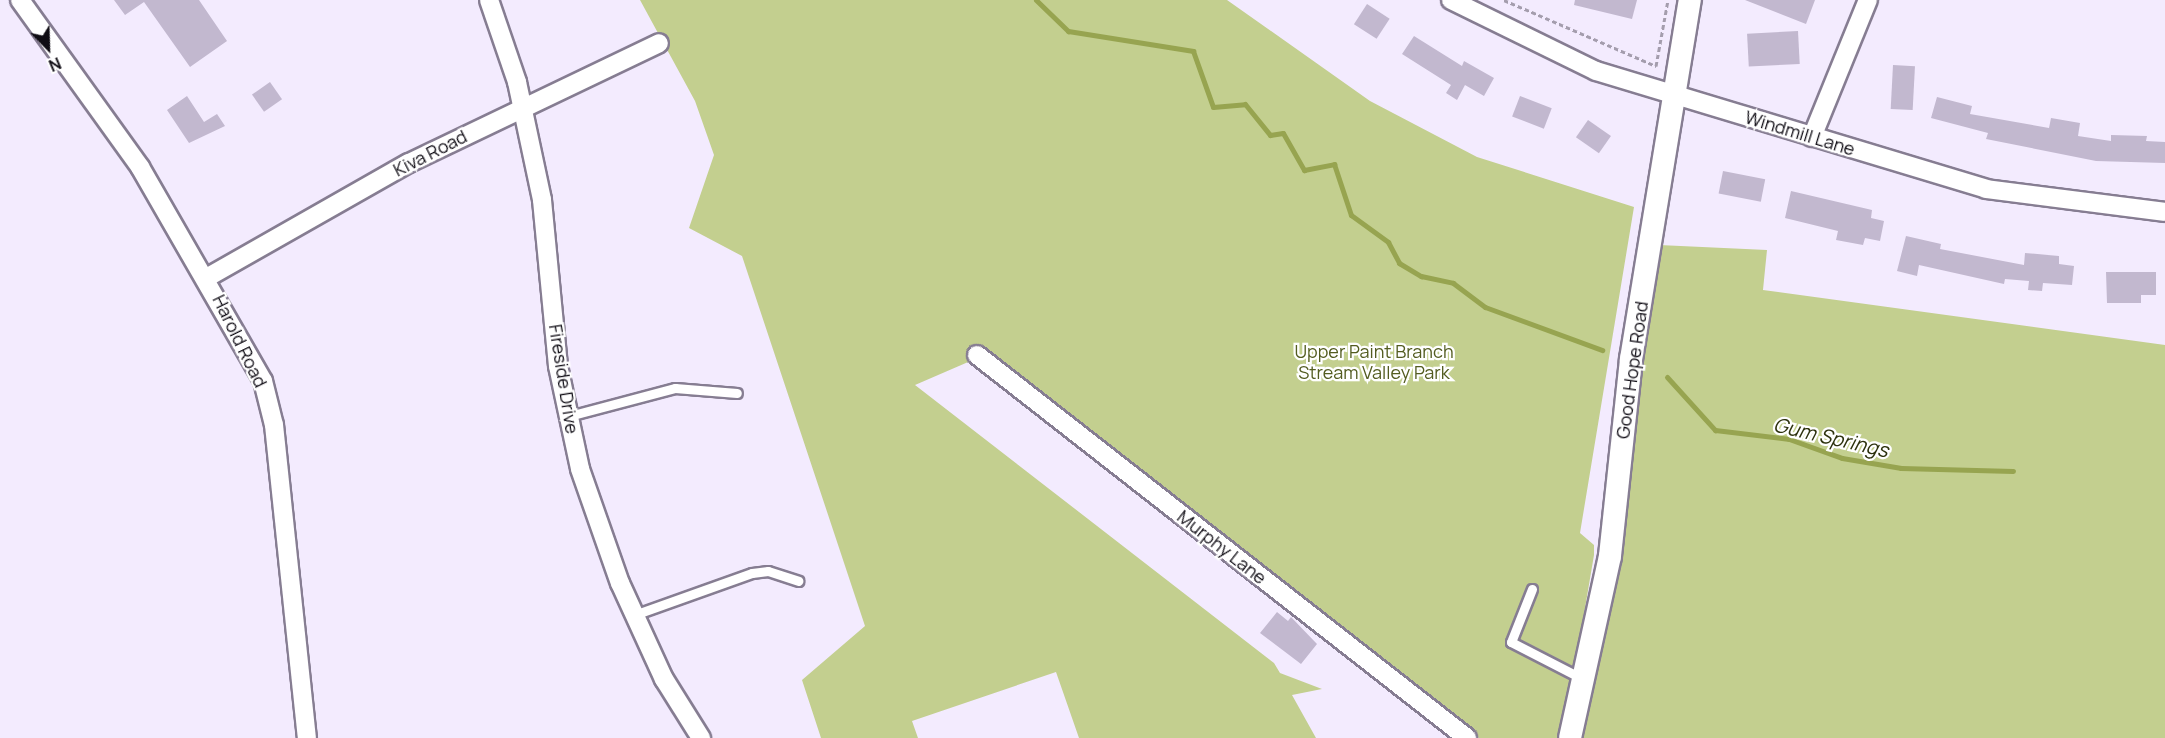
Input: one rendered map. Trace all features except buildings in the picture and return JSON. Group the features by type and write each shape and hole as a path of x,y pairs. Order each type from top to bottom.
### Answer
{"street":[{"name":"Harold Road","path":"20,0 140,167 208,277 263,381 274,425 307,738"},
{"name":"Fireside Drive","path":"489,0 523,108 543,200 558,366 580,469 634,615 664,679 701,738"},
{"name":"Good Hope Road","path":"1570,738 1610,556 1631,359 1690,0"},
{"path":"1812,136 1868,0"},
{"name":"Windmill Lane","path":"1453,1 1596,71 1986,189 2090,207 2165,212"},
{"name":"Kiva Road","path":"208,277 409,163 659,43"},
{"name":"Murphy Lane","path":"977,355 1467,738"}],"lane":[{"path":"568,416 675,388 737,393"},
{"path":"634,615 752,573 768,571 798,581"},
{"path":"1532,589 1511,642 1582,679"}],"path":[{"path":"1504,0 1656,66 1668,0"}],"green space":[{"name":"Upper Paint Branch Stream Valley Park","path":"640,0 1227,0 1370,101 1477,157 1634,207 1580,533 1594,545 1594,555 1563,738 1479,738 989,353 915,385 1274,663 1280,673 1322,689 1292,695 1316,738 1079,738 1056,672 912,721 918,738 821,738 802,680 865,626 742,256 689,228 714,155 695,101"},
{"path":"1659,245 1767,250 1763,290 2165,345 2165,738 1575,738"}],"waterway":[{"name":"Gum Springs","path":"1036,0 1068,31 1193,51 1213,107 1245,104 1270,135 1283,133 1304,170 1334,164 1351,215 1388,242 1399,263 1421,276 1453,283 1485,307 1602,350"},
{"name":"Gum Springs","path":"1667,377 1715,430 1789,439 1842,458 1901,468 2013,471"}]}
